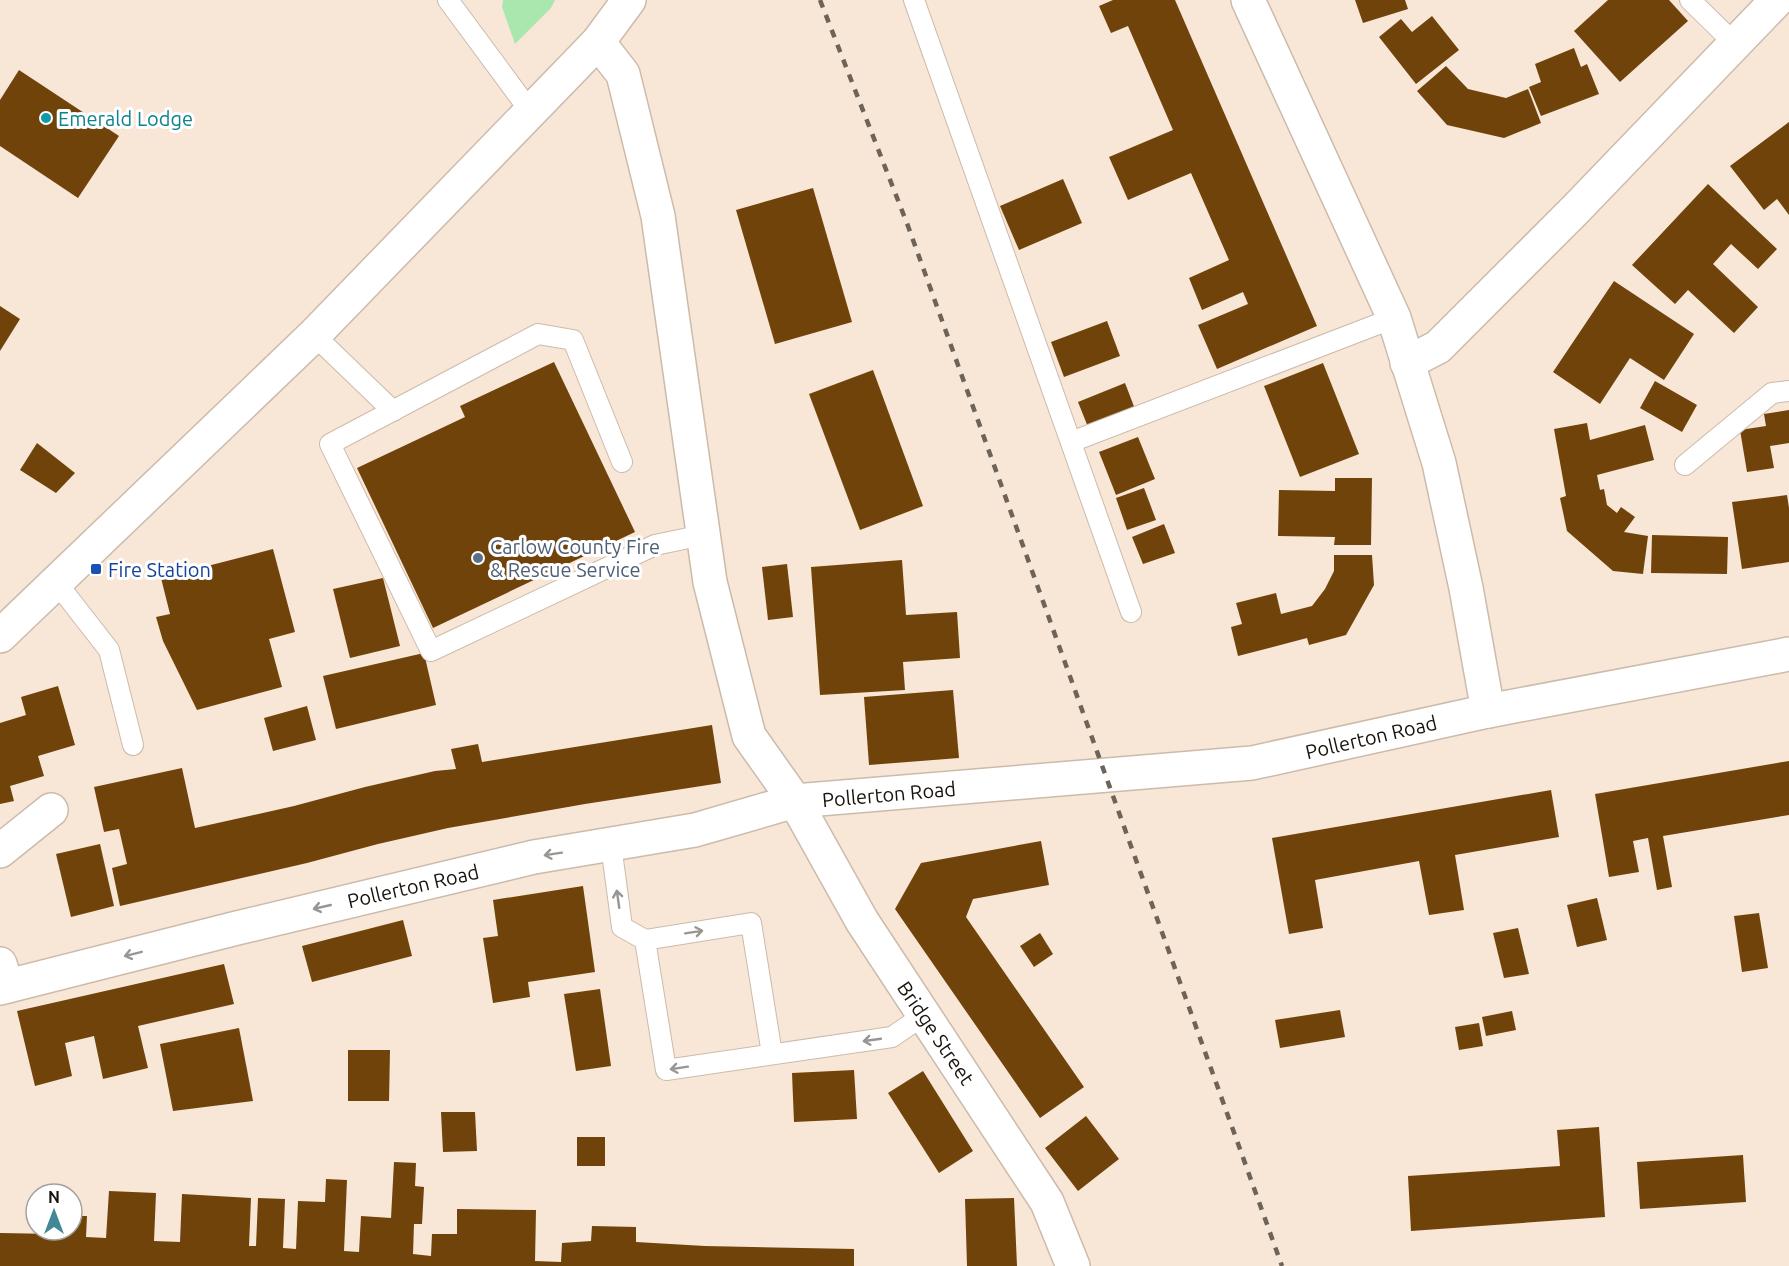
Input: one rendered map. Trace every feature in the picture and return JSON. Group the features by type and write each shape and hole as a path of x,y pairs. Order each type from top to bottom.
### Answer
{"main road":[{"path":"0,636 314,335 598,42 628,0"},
{"path":"1248,0 1394,318 1439,463 1466,588 1488,711"},
{"path":"1407,363 1438,347 1576,209 1778,0"},
{"name":"Bridge Street","path":"598,42 623,74 658,216 710,582 749,736 795,801 862,921 1047,1202 1073,1266"},
{"name":"Pollerton Road","path":"2,980 534,857 694,830 795,801 1252,763 1488,711 1789,654"},
{"path":"0,851 51,810"}],"lane":[{"path":"448,0 530,111"},
{"path":"914,0 1131,612"},
{"path":"1690,0 1735,44"},
{"path":"1071,442 1394,318"},
{"path":"622,462 573,340 538,334 330,444 431,651 655,545 703,535"},
{"path":"314,335 393,411"},
{"path":"1685,465 1772,393 1789,391"},
{"path":"56,582 110,650 133,745"},
{"path":"611,844 622,927 645,940 752,923 772,1054"},
{"path":"645,940 666,1070 892,1037 924,1015"}],"green space":[{"path":"503,0 555,0 551,8 515,44 502,7"}],"building":[{"path":"1113,0 1175,0 1317,326 1217,369 1198,325 1248,304 1243,292 1202,310 1189,278 1229,260 1191,173 1128,200 1109,157 1173,130 1128,26 1111,33 1099,6"},
{"path":"1355,0 1405,0 1408,9 1363,23"},
{"path":"1608,0 1669,0 1688,21 1620,82 1574,31"},
{"path":"1432,16 1459,50 1416,84 1379,37 1401,19 1412,32"},
{"path":"1574,48 1581,67 1587,64 1599,94 1541,116 1529,87 1541,82 1535,64"},
{"path":"1446,66 1468,89 1506,98 1528,89 1541,123 1504,138 1447,125 1417,91"},
{"name":"Emerald Lodge","path":"19,70 119,136 78,198 0,146 0,100"},
{"path":"1789,122 1789,215 1777,199 1764,210 1730,166"},
{"path":"1063,179 1082,223 1019,250 1000,206"},
{"path":"1708,184 1777,249 1758,269 1731,244 1713,264 1758,307 1734,333 1688,290 1675,304 1632,265"},
{"path":"813,188 852,322 775,344 736,210"},
{"path":"1614,281 1694,334 1664,380 1630,358 1600,404 1553,372"},
{"path":"0,306 20,319 0,351"},
{"path":"1107,321 1120,356 1064,377 1051,342"},
{"path":"554,362 635,532 433,628 357,468 465,417 460,406"},
{"path":"1323,363 1359,454 1300,477 1264,386"},
{"path":"873,370 923,506 860,530 809,394"},
{"path":"1655,381 1697,405 1682,432 1640,408"},
{"path":"1125,383 1135,409 1088,427 1078,402"},
{"path":"1789,410 1789,443 1770,446 1774,468 1747,472 1740,430 1766,426 1764,414"},
{"path":"1587,423 1590,440 1645,425 1654,460 1597,475 1600,490 1604,489 1607,505 1617,513 1621,507 1635,517 1624,532 1648,536 1643,574 1613,571 1567,531 1560,498 1566,496 1554,429"},
{"path":"1138,437 1155,479 1116,495 1099,452"},
{"path":"37,443 75,473 56,493 20,470"},
{"path":"1335,478 1372,478 1371,545 1334,545 1335,537 1278,536 1279,490 1335,491"},
{"path":"1144,488 1156,520 1127,530 1116,498"},
{"path":"1787,495 1789,562 1742,569 1732,502"},
{"path":"1164,524 1175,553 1143,564 1132,537"},
{"path":"1652,535 1728,537 1727,574 1651,573"},
{"path":"273,549 295,632 269,639 282,687 197,710 163,641 156,617 170,614 161,578"},
{"path":"1334,555 1372,555 1374,585 1346,635 1309,645 1307,638 1238,656 1231,627 1242,624 1236,603 1276,593 1281,614 1312,606 1325,589 1334,571"},
{"path":"902,560 906,615 957,612 960,658 903,662 905,690 820,695 811,567"},
{"path":"787,564 793,617 768,620 762,567"},
{"path":"383,578 400,646 350,658 333,589"},
{"path":"424,653 436,705 336,729 323,676"},
{"path":"58,686 75,745 38,756 44,776 10,786 14,801 0,804 0,723 26,715 21,697"},
{"path":"953,690 959,758 869,765 864,697"},
{"path":"307,706 316,740 273,751 264,718"},
{"path":"712,725 721,783 448,828 120,906 112,868 127,864 119,829 104,832 94,787 182,768 195,828 435,771 456,769 451,749 478,744 482,762"},
{"path":"1789,761 1789,815 1663,836 1672,887 1657,890 1648,838 1633,841 1639,872 1609,877 1595,794"},
{"path":"1551,790 1559,837 1455,855 1464,910 1429,915 1419,861 1315,880 1323,928 1289,934 1272,838"},
{"path":"1041,841 1049,885 973,899 966,917 1084,1087 1040,1118 895,909 921,863"},
{"path":"100,844 114,906 71,917 56,854"},
{"path":"583,886 595,972 528,982 530,997 493,1003 483,938 498,936 493,900"},
{"path":"1597,898 1607,940 1577,947 1567,905"},
{"path":"1759,913 1768,968 1742,972 1734,916"},
{"path":"403,920 412,956 312,982 302,946"},
{"path":"1518,928 1529,974 1504,978 1493,933"},
{"path":"1040,933 1053,954 1034,967 1020,946"},
{"path":"224,964 234,1004 138,1026 148,1068 103,1079 94,1036 65,1043 72,1076 35,1086 17,1011"},
{"path":"600,989 611,1066 576,1071 564,994"},
{"path":"1340,1010 1345,1037 1280,1048 1275,1020"},
{"path":"1512,1011 1516,1030 1486,1036 1482,1017"},
{"path":"1479,1023 1483,1046 1459,1050 1455,1027"},
{"path":"239,1028 253,1101 173,1111 160,1044"},
{"path":"348,1050 390,1050 389,1101 348,1101"},
{"path":"854,1070 857,1119 794,1122 792,1073"},
{"path":"923,1071 973,1151 939,1173 888,1093"},
{"path":"441,1112 475,1112 477,1151 443,1152"},
{"path":"1086,1116 1119,1159 1078,1191 1045,1148"},
{"path":"1599,1127 1605,1217 1411,1231 1408,1176 1560,1166 1557,1130"},
{"path":"577,1137 605,1137 605,1166 577,1166"},
{"path":"1743,1155 1746,1202 1640,1209 1637,1162"},
{"path":"394,1162 416,1163 415,1186 424,1187 422,1224 414,1224 413,1254 431,1256 432,1234 457,1234 457,1209 536,1210 535,1261 561,1262 562,1243 591,1241 592,1226 636,1227 636,1242 854,1249 854,1266 0,1266 0,1233 24,1233 24,1242 84,1242 84,1216 87,1216 86,1237 106,1238 109,1191 156,1193 154,1241 180,1242 182,1194 251,1198 249,1246 256,1246 258,1198 285,1199 283,1248 296,1249 298,1201 325,1202 326,1179 347,1180 344,1251 359,1252 361,1216 391,1218"},
{"path":"1014,1198 1017,1266 967,1266 965,1199"}],"railway":[{"path":"820,0 908,226 1282,1266"}],"place":[{"name":"Emerald Lodge","path":"46,118"},
{"name":"Carlow County Fire & Rescue Service","path":"478,558"},
{"name":"Fire Station","path":"96,569"}]}
